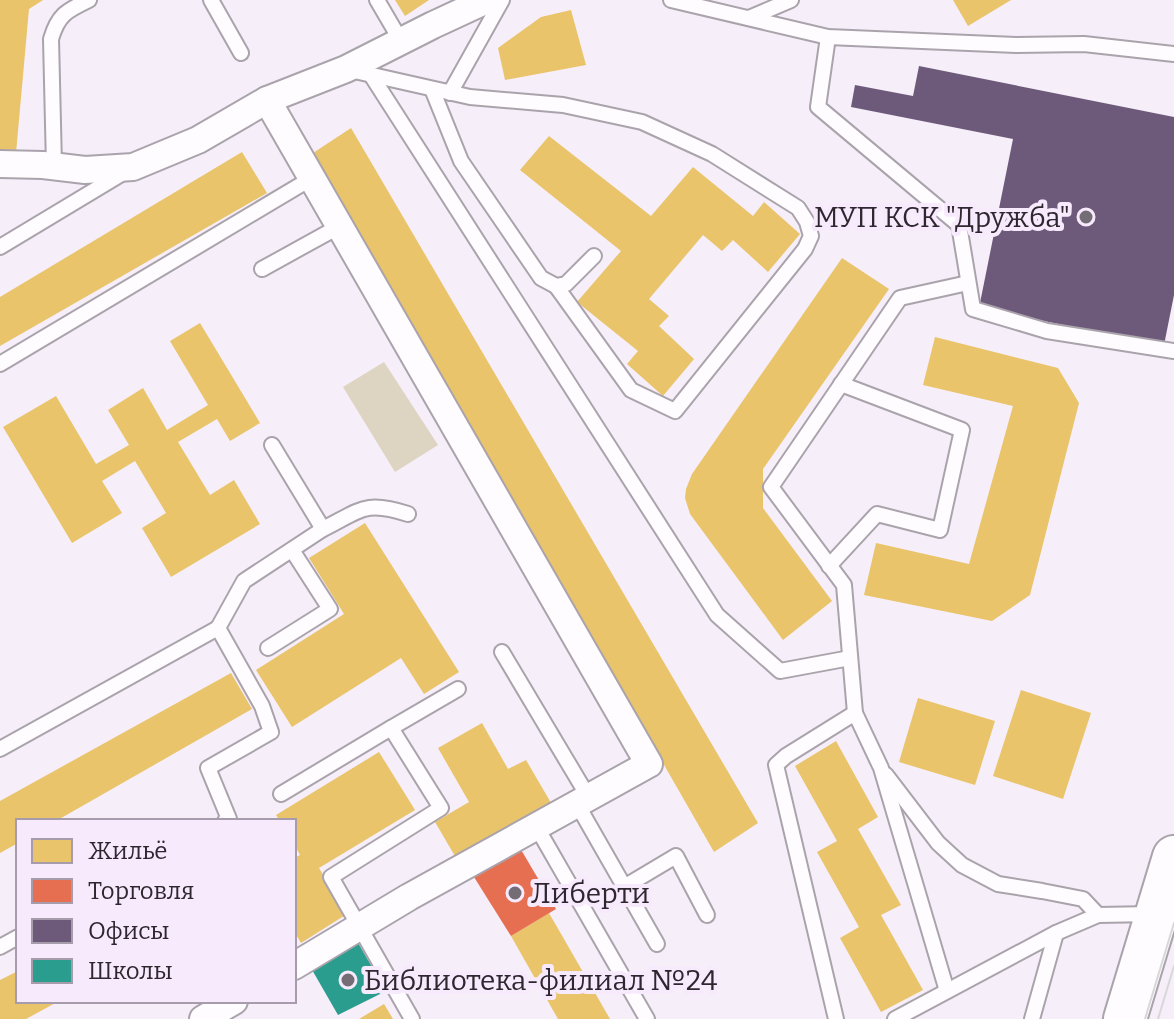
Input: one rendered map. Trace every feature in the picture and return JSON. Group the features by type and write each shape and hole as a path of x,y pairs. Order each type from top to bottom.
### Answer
{"main road":[{"path":"1125,1019 1174,857"}],"street":[{"path":"0,164 85,170 133,167 198,140 267,100 358,72 401,41 487,0"},
{"path":"267,100 649,764 296,965"},
{"path":"203,1019 231,1003"}],"lane":[{"path":"54,166 51,39 55,24 66,11 89,0"},
{"path":"211,0 241,53"},
{"path":"377,0 401,41"},
{"path":"450,93 502,0"},
{"path":"671,0 828,37 1016,45 1084,44 1174,54"},
{"path":"749,18 791,0"},
{"path":"828,37 818,107 959,225 973,309 1047,331 1174,351"},
{"path":"358,72 470,97 563,105 642,122 712,154 798,208 811,236 805,249 675,411 631,390 556,286 541,278 461,161 432,89"},
{"path":"358,72 717,615 780,671 850,658"},
{"path":"0,247 133,167"},
{"path":"0,364 312,178"},
{"path":"262,269 340,226"},
{"path":"556,286 566,284 594,256"},
{"path":"947,991 881,768 855,713 844,585 771,487 900,298 968,283"},
{"path":"829,566 877,514 940,530 962,430 841,384"},
{"path":"272,445 323,529"},
{"path":"0,749 218,628 244,581 323,529 366,507 385,507 408,514"},
{"path":"268,648 330,609 292,550"},
{"path":"218,628 262,706 271,732 208,768 229,819"},
{"path":"502,652 583,801 624,887 657,944"},
{"path":"281,794 458,689"},
{"path":"836,1019 776,765 855,713"},
{"path":"391,728 441,808 331,877 412,1019"},
{"path":"881,768 938,843 962,865 998,884 1083,899 1098,915"},
{"path":"536,826 647,1019"},
{"path":"624,887 676,856 707,915"},
{"path":"895,1019 1056,933 1098,915 1157,914"},
{"path":"1032,1019 1056,933"}],"shaded area":[{"path":"384,362 438,445 395,472 343,387"}],"building: Жильё":[{"path":"0,0 43,0 29,9 16,153 0,153"},
{"path":"395,0 429,0 405,16"},
{"path":"953,0 1011,0 968,26"},
{"path":"571,10 586,65 505,80 498,48 541,17"},
{"path":"351,128 758,823 714,852 313,153"},
{"path":"549,136 651,216 693,167 753,216 764,202 800,234 768,272 733,240 722,251 703,235 649,299 669,316 659,326 694,359 663,396 627,364 638,351 577,302 621,251 520,170"},
{"path":"242,152 267,193 0,346 0,297"},
{"path":"842,258 889,289 763,469 763,508 832,601 783,640 690,514 685,498 686,489 692,474"},
{"path":"200,323 260,423 230,441 217,419 178,442 210,495 234,480 260,524 171,577 142,528 166,513 135,461 102,481 122,513 72,543 3,427 56,396 96,464 129,445 108,410 143,388 167,430 208,405 170,341"},
{"path":"935,337 1058,368 1079,403 1030,595 992,621 864,595 876,543 969,564 1013,406 923,385"},
{"path":"365,523 459,672 424,694 401,658 292,727 256,670 344,614 309,558"},
{"path":"231,673 252,709 60,819 16,819 16,844 0,853 0,801"},
{"path":"1021,690 1091,713 1063,799 993,776"},
{"path":"918,698 995,721 975,785 899,762"},
{"path":"482,723 508,769 526,760 554,808 459,863 435,822 469,802 438,748"},
{"path":"836,741 878,817 858,829 901,905 881,915 923,990 881,1012 840,938 859,927 817,852 837,841 795,766"},
{"path":"379,752 415,810 319,868 347,914 301,943 296,934 296,857 300,855 296,848 296,819 279,819 276,815"},
{"path":"549,913 610,1019 558,1019 511,936"},
{"path":"16,972 16,1003 55,1003 26,1019 0,1019 0,980"},
{"path":"384,1004 393,1019 359,1019"}],"building: Торговля":[{"name":"Либерти","path":"520,848 556,909 511,936 474,877"}],"building: Офисы":[{"name":"МУП КСК \"Дружба\"","path":"919,66 1174,117 1174,295 1164,345 979,308 1013,139 851,107 855,85 913,96"}],"building: Школы":[{"name":"Библиотека-филиал №24","path":"357,941 386,991 338,1015 311,968"}],"tram line":[{"path":"1145,1019 1174,923"},
{"path":"1158,1019 1174,966"}],"place":[{"name":"МУП КСК \"Дружба\"","path":"1086,217"},
{"name":"Либерти","path":"515,893"},
{"name":"Библиотека-филиал №24","path":"348,980"}]}
